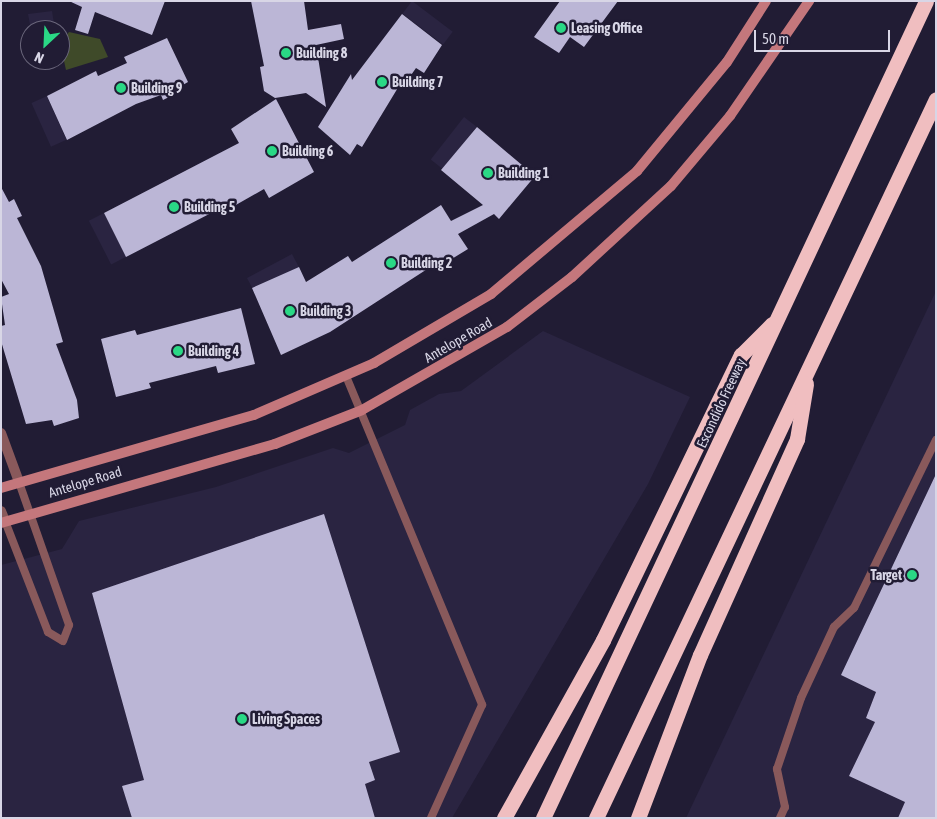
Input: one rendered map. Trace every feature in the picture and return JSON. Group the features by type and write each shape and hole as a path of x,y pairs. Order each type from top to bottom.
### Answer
{"highway":[{"name":"Escondido Freeway","path":"543,818 926,1"},
{"path":"596,818 936,99"},
{"path":"504,818 603,640 741,355 779,317"},
{"path":"638,818 700,655 797,439 808,367"}],"main road":[{"name":"Antelope Road","path":"1,488 209,430 346,376 491,294 601,206 681,122 766,1"},
{"name":"Antelope Road","path":"3,522 275,444 362,410 507,327 632,224 730,116 809,1"}],"street":[{"path":"1,433 20,482"},
{"path":"1,511 3,522"}],"lane":[{"path":"346,376 362,410 482,705 431,818"},
{"path":"780,818 785,807 777,769 801,698 834,627 854,608 936,440"},
{"path":"3,522 48,632 63,641 69,625 20,482"}],"shaded area":[{"path":"412,1 453,32 443,44 402,14"},
{"path":"52,11 53,20 29,20 28,14"},
{"path":"47,96 67,140 51,147 31,103"},
{"path":"464,117 477,127 443,169 431,160"},
{"path":"104,213 126,257 111,264 89,221"},
{"path":"292,254 299,267 254,291 247,278"},
{"path":"936,291 936,818 686,818"},
{"path":"543,331 690,397 648,484 452,818 1,818 1,565 62,549 79,521 216,487 333,448 349,453 405,425 410,410 439,394 461,391"}],"green space":[{"path":"70,32 100,39 108,57 70,69"}],"building":[{"path":"69,1 165,1 152,35 95,12 88,34 75,30 82,7"},
{"name":"Building 8","path":"251,1 304,1 308,30 341,24 344,39 316,45 326,107 306,93 275,98 264,91 260,67 264,66"},
{"name":"Leasing Office","path":"560,1 618,1 584,47 570,37 559,53 534,37"},
{"name":"Building 7","path":"402,14 442,45 424,73 416,68 402,88 399,86 362,147 357,144 350,155 318,127 351,74 352,80"},
{"name":"Building 9","path":"167,38 188,82 181,86 183,90 163,100 161,95 136,104 67,140 47,96 96,71 98,76 127,63 124,57"},
{"path":"276,99 314,172 269,198 264,189 220,214 217,210 126,257 104,213 239,143 231,129"},
{"path":"477,127 535,176 499,219 494,214 458,234 468,249 437,268 435,264 330,332 281,355 252,288 299,267 306,282 348,256 352,262 441,205 451,221 483,205 441,170"},
{"path":"1,187 9,202 14,199 22,216 17,218 41,266 63,342 56,344 77,400 79,418 54,426 52,420 26,424 1,341 1,326 5,325 1,297 9,294 1,279"},
{"name":"Building 4","path":"241,308 255,364 218,373 216,366 149,383 151,388 116,397 101,339 135,330 137,335"},
{"name":"Target","path":"936,474 936,818 898,818 905,802 849,776 875,722 866,718 876,692 841,675"},
{"path":"324,514 400,752 369,762 375,780 365,784 375,818 132,818 122,786 144,780 92,593"}],"place":[{"name":"Leasing Office","path":"561,28"},
{"name":"Building 8","path":"286,53"},
{"name":"Building 7","path":"382,82"},
{"name":"Building 9","path":"121,88"},
{"name":"Building 6","path":"272,151"},
{"name":"Building 1","path":"488,173"},
{"name":"Building 5","path":"174,207"},
{"name":"Building 2","path":"391,263"},
{"name":"Building 3","path":"290,311"},
{"name":"Building 4","path":"178,351"},
{"name":"Target","path":"912,575"},
{"name":"Living Spaces","path":"242,719"}]}
